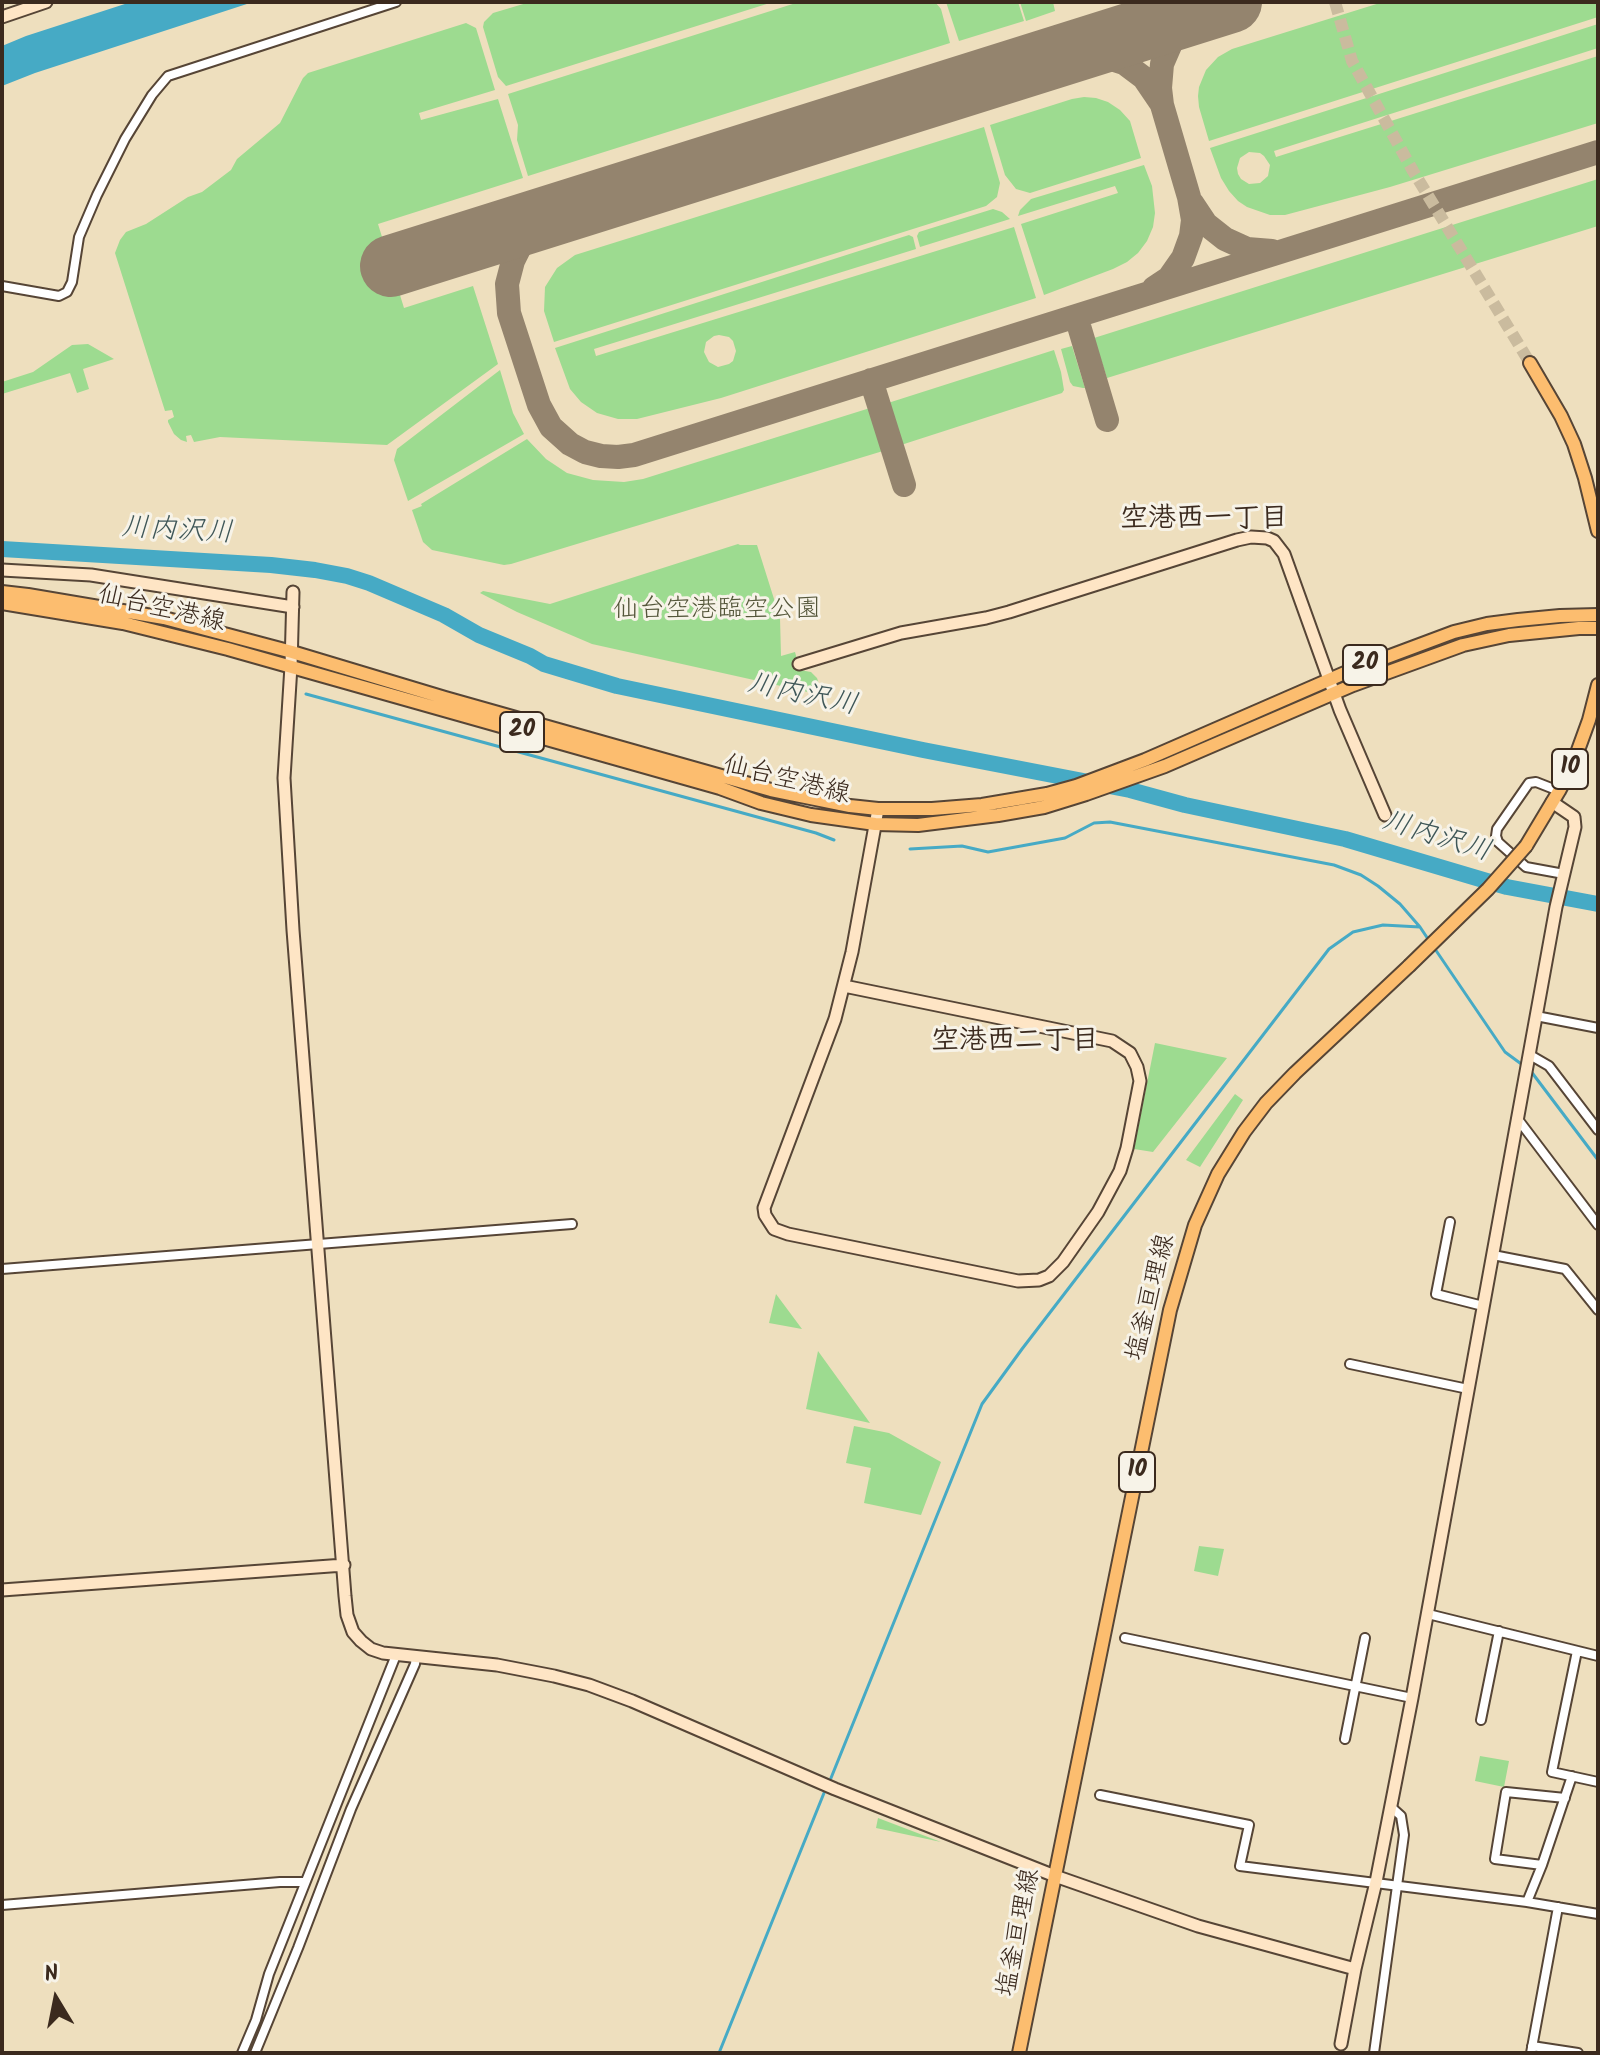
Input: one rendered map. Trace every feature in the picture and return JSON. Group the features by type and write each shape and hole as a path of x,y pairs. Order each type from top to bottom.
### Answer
{"main road":[{"path":"1530,363 1574,444 1598,531"},
{"name":"仙台空港線","path":"2,592 164,618 771,790 878,809 982,805 1076,786 1145,760 1417,644 1487,624 1598,615"},
{"name":"仙台空港線","path":"2,603 123,623 291,666 707,784 761,803 811,815 875,824 918,825 1044,807 1086,794 1165,766 1433,655 1474,642 1509,635 1598,628"},
{"name":"塩釜亘理線","path":"1019,2053 1170,1310 1195,1225 1218,1174 1266,1103 1488,889 1526,846 1573,764 1598,685"}],"street":[{"path":"2,17 46,2"},
{"path":"2,286 59,296 67,292 72,282 79,237 97,195 125,139 152,95 168,76 396,2"},
{"path":"799,664 901,633 1009,612 1237,540 1259,536 1274,541 1284,554 1334,694 1385,815"},
{"path":"2,570 91,575 293,607"},
{"path":"293,592 284,778 317,1244 347,1615 353,1632 371,1649 396,1655 497,1665 589,1685 835,1789 1055,1876 1198,1926 1355,1969"},
{"path":"1340,2048 1412,1698 1557,902 1564,874 1575,821 1556,797 1536,782 1529,783 1497,829 1498,842 1526,867 1564,874"},
{"path":"844,986 1112,1041 1130,1053 1140,1081 1120,1171 1098,1212 1063,1262 1049,1276 1018,1281 788,1234 774,1229 767,1221 764,1208 835,1019 844,986 878,809"},
{"path":"1536,1016 1598,1028"},
{"path":"1529,1056 1549,1066 1598,1130"},
{"path":"1517,1118 1598,1225"},
{"path":"1450,1222 1436,1294 1483,1306"},
{"path":"2,1269 572,1224"},
{"path":"1493,1255 1565,1269 1598,1310"},
{"path":"1350,1364 1468,1389"},
{"path":"2,1590 344,1565"},
{"path":"1428,1614 1598,1656"},
{"path":"1481,1720 1499,1631"},
{"path":"1125,1638 1412,1698"},
{"path":"1345,1739 1365,1638"},
{"path":"1577,1651 1552,1772 1598,1782"},
{"path":"242,2053 256,2020 269,1974 396,1655"},
{"path":"255,2053 351,1809 416,1656"},
{"path":"1527,1902 1572,1776"},
{"path":"1542,1865 1495,1859 1506,1792 1565,1798"},
{"path":"1100,1795 1249,1825 1240,1866 1527,1902 1598,1914"},
{"path":"1374,2053 1404,1835 1401,1816 1391,1807"},
{"path":"2,1905 305,1882"},
{"path":"1558,1907 1532,2050 1578,2053"}],"green space":[{"path":"530,2 773,2 506,86 498,77 484,22 493,13"},
{"path":"799,2 935,2 941,9 950,43 528,176 508,94"},
{"path":"946,2 1018,2 1024,21 959,41"},
{"path":"1020,2 1053,2 1055,11 1026,21"},
{"path":"1383,2 1598,2 1598,17 1209,141 1198,96 1206,70 1218,57 1232,49"},
{"path":"466,23 476,28 495,90 419,113 421,120 498,99 523,178 378,224 404,308 473,286 498,364 387,445 220,437 194,442 191,435 186,436 187,442 181,440 168,422 174,417 172,410 165,411 115,253 120,240 126,232 202,192 231,170 237,159 280,123 308,73"},
{"path":"1598,24 1598,48 1274,151 1276,157 1598,56 1598,123 1390,187 1285,215 1270,215 1238,201 1221,178 1210,148","holes":["1249,152 1260,153 1270,165 1268,176 1260,183 1249,184 1238,174 1240,158"]},
{"path":"1084,97 1108,102 1120,110 1130,121 1141,158 1030,193 1016,189 1005,175 990,125"},
{"path":"984,127 1000,183 997,197 986,206 554,342 544,311 545,287 557,268 575,255"},
{"path":"1144,165 1152,186 1155,213 1153,227 1138,253 1113,269 1044,295 1021,224 1118,193 1115,186 1018,216 1020,210 1031,199"},
{"path":"1598,179 1598,226 1107,378 1094,338"},
{"path":"993,209 1010,219 920,247 919,232"},
{"path":"1014,227 1036,298 721,398 637,419 618,419 597,413 581,402 570,389 555,348 909,235 913,237 916,249 594,349 596,356","holes":["714,336 729,337 736,351 733,361 718,367 709,362 704,352 706,342"]},
{"path":"88,344 114,359 83,369 89,389 77,393 70,373 2,394 2,382 33,372 72,345"},
{"path":"1072,346 1085,388 1073,386 1070,382 1061,349"},
{"path":"1054,350 1061,372 1062,393 901,445 888,403"},
{"path":"500,370 513,413 524,434 408,501 394,460 397,449"},
{"path":"870,408 883,451 511,564 432,550 423,542 412,510 527,439 546,459 567,473 593,480 624,482 643,479"},
{"name":"仙台空港臨空公園","path":"738,544 757,545 780,618 781,656 795,652 800,670 811,672 817,678 817,694 592,644 480,593 483,591 550,604"},
{"path":"1155,1043 1227,1058 1153,1152 1134,1149"},
{"path":"1235,1094 1243,1100 1200,1167 1186,1160"},
{"path":"776,1294 802,1329 769,1323"},
{"path":"818,1351 870,1423 806,1409"},
{"path":"854,1426 889,1433 941,1462 921,1515 864,1503 871,1468 846,1463"},
{"path":"1199,1546 1224,1549 1218,1576 1194,1571"},
{"path":"1480,1756 1509,1761 1504,1787 1475,1781"},
{"path":"878,1818 941,1842 876,1828"}],"water":[{"path":"131,2 253,2 2,86 2,46"}],"waterway":[{"name":"川内沢川","path":"2,549 271,565 347,576 444,615 479,635 544,664 617,686 1130,790 1185,805 1345,839 1507,887 1598,904"},
{"path":"306,694 834,840"},
{"path":"910,849 962,846 988,852 1065,838 1094,823 1110,822 1334,865 1361,875 1378,886 1400,904 1428,939"},
{"path":"831,1778 982,1404 1329,949 1353,932 1383,925 1420,927"},
{"path":"1435,949 1505,1052 1524,1066"},
{"path":"1530,1070 1598,1160"},
{"path":"719,2053 824,1793"}],"taxiway":[{"path":"1154,288 1169,278 1183,258 1193,220 1162,105 1162,64 1172,41 1182,28 1202,13 1217,7"},
{"path":"1068,53 1093,53 1124,63 1144,78 1161,103"},
{"path":"544,218 524,239 513,261 507,284 509,313 539,405 551,427 570,444 585,452 618,457 634,455 1598,152"},
{"path":"1192,203 1206,224 1225,239 1247,249 1272,251"},
{"path":"1076,316 1107,420"},
{"path":"871,380 904,485"}],"runway":[{"path":"391,266 1231,2"}],"tunnel":[{"path":"1335,2 1352,61 1413,171 1530,363"}],"district":[{"name":"空港西一丁目","path":"1204,521"},
{"name":"空港西二丁目","path":"1015,1043"}]}
